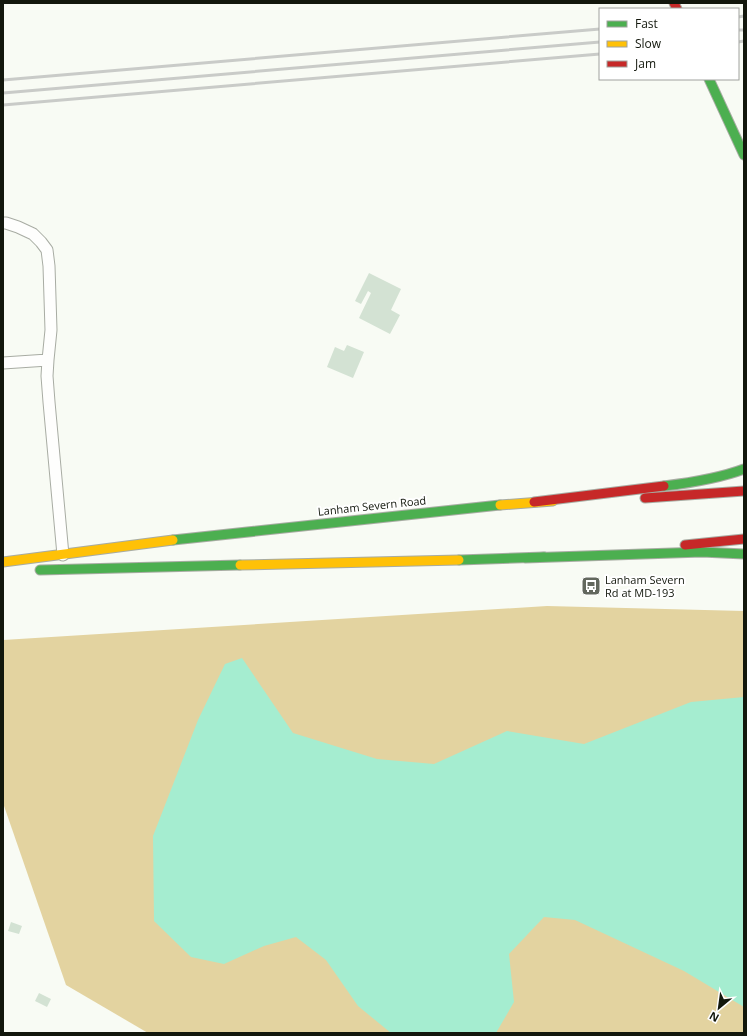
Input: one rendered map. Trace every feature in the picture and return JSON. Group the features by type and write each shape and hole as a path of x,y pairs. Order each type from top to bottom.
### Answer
{"main road":[{"path":"709,80 744,159"},
{"path":"735,137 744,155"},
{"path":"534,502 679,484 733,473 744,469"},
{"name":"Lanham Severn Road","path":"3,562 195,537 407,514 534,502 649,497 744,490"},
{"path":"525,558 744,539"},
{"path":"34,570 525,558 702,552 744,554"}],"lane":[{"path":"3,223 18,227 33,234 47,250 51,330 48,360 49,402 63,555"},
{"path":"3,363 48,360"}],"shaded area":[{"path":"547,606 744,611 744,1033 148,1033 66,985 3,803 3,640"},
{"path":"242,658 293,733 377,759 434,764 507,731 584,744 691,702 744,697 744,1007 684,971 575,920 544,917 509,954 514,1002 496,1033 391,1033 358,1006 326,960 296,937 264,946 224,964 191,957 154,921 153,836 198,720 225,664"}],"building":[{"path":"369,273 401,289 391,310 400,315 390,334 359,318 371,293 368,291 361,304 355,301"},
{"path":"347,345 364,352 353,378 327,367 335,347 344,351"},
{"path":"11,922 22,926 19,934 8,931"},
{"path":"39,993 51,999 47,1007 35,1001"}],"railway":[{"path":"739,17 744,16"},
{"path":"3,80 599,29"},
{"path":"739,30 744,30"},
{"path":"739,42 744,41"},
{"path":"3,93 599,42"},
{"path":"3,105 599,54"}],"traffic: fast":[{"path":"709,80 744,155"},
{"path":"664,486 704,480 744,469"},
{"path":"173,540 500,505"},
{"path":"525,558 702,552 744,554"},
{"path":"459,560 544,557"},
{"path":"40,570 240,565"}],"traffic: slow":[{"path":"500,505 553,501"},
{"path":"3,562 173,540"},
{"path":"240,565 459,560"}],"traffic: jam":[{"path":"674,3 676,8"},
{"path":"534,502 664,486"},
{"path":"645,498 744,491"},
{"path":"685,545 744,539"}],"place":[{"name":"Lanham Severn Rd at MD-193","path":"591,586"}]}
